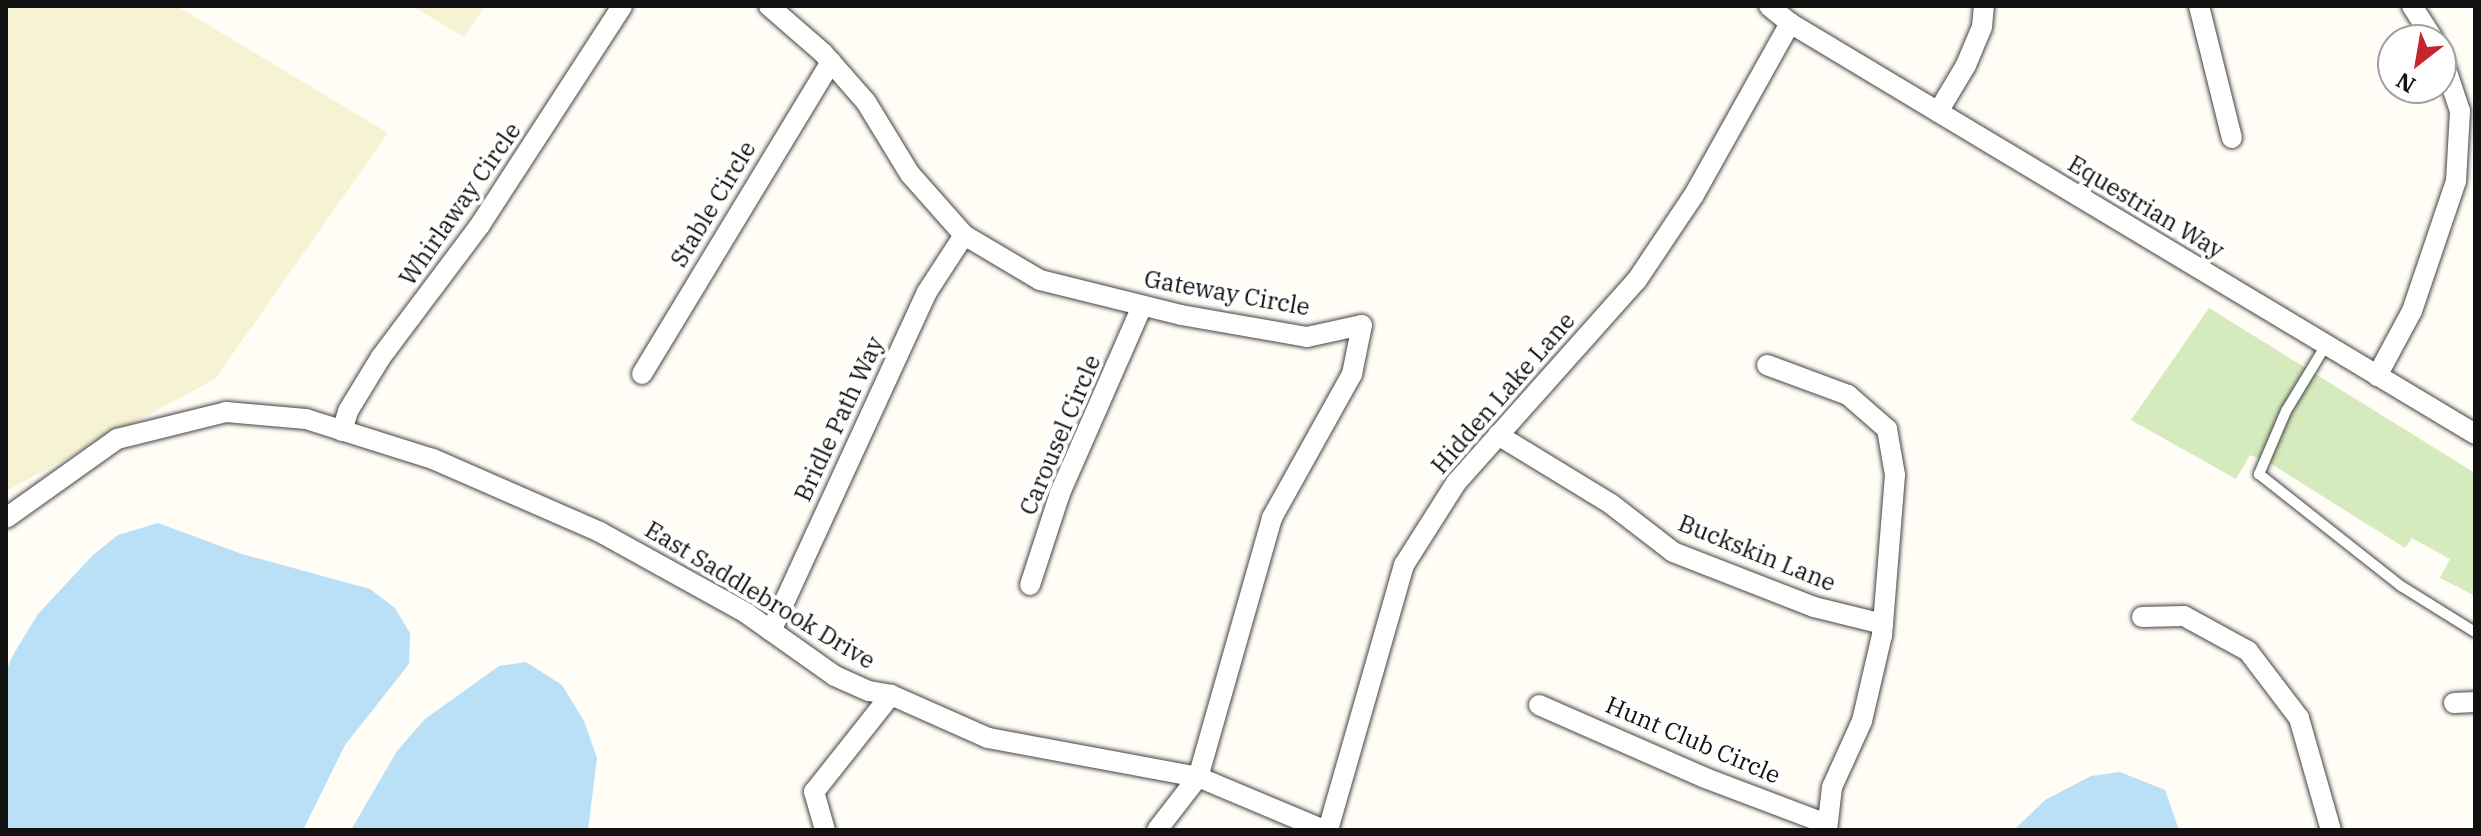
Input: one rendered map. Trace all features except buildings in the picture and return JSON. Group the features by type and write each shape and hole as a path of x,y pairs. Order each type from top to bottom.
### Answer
{"street":[{"name":"Whirlaway Circle","path":"342,431 348,411 381,357 488,213 622,6"},
{"name":"Gateway Circle","path":"769,6 831,62 866,102 910,174 964,235 1040,280 1142,306 1307,337 1362,325 1352,374 1272,518 1198,777"},
{"name":"Equestrian Way","path":"1769,6 1790,23 2475,434"},
{"path":"1938,112 1966,65 1982,27 1984,6"},
{"path":"2199,6 2232,138"},
{"path":"2412,6 2424,24"},
{"name":"Hidden Lake Lane","path":"1326,830 1404,565 1456,483 1637,280 1694,195 1790,23"},
{"name":"Stable Circle","path":"642,374 831,62"},
{"path":"2377,376 2412,311 2456,181 2460,111 2457,102"},
{"name":"Bridle Path Way","path":"771,631 927,292 964,235"},
{"name":"Carousel Circle","path":"1030,585 1060,493 1142,306"},
{"path":"1767,365 1848,395 1887,429 1895,475 1883,624 1862,721 1832,787 1827,827"},
{"name":"East Saddlebrook Drive","path":"6,518 117,439 226,412 306,419 433,459 541,504 674,570 835,676 891,695 988,738 1198,777 1326,830"},
{"name":"Buckskin Lane","path":"1498,435 1611,504 1673,552 1814,607 1883,624"},
{"path":"2142,617 2184,616 2248,651 2299,718 2331,830"},
{"path":"825,830 814,792 891,695"},
{"name":"Hunt Club Circle","path":"1539,705 1705,778 1827,827"},
{"path":"1157,830 1198,777"}],"lane":[{"path":"2326,345 2286,411 2259,474 2401,586 2475,632"}],"shaded area":[{"path":"6,6 177,6 388,133 215,379 6,491"},
{"path":"412,6 485,6 464,37"}],"green space":[{"path":"2209,308 2475,473 2475,596 2440,578 2450,559 2412,538 2405,548 2268,462 2250,455 2236,479 2131,420"}],"water":[{"path":"158,523 242,554 370,589 395,608 410,633 409,664 345,745 303,830 6,830 6,671 13,655 38,614 93,555 118,535"},
{"path":"526,662 562,685 584,721 597,758 588,830 351,830 397,751 425,719 499,666"},
{"path":"2120,772 2165,790 2179,830 2014,830 2045,800 2091,776"}]}
